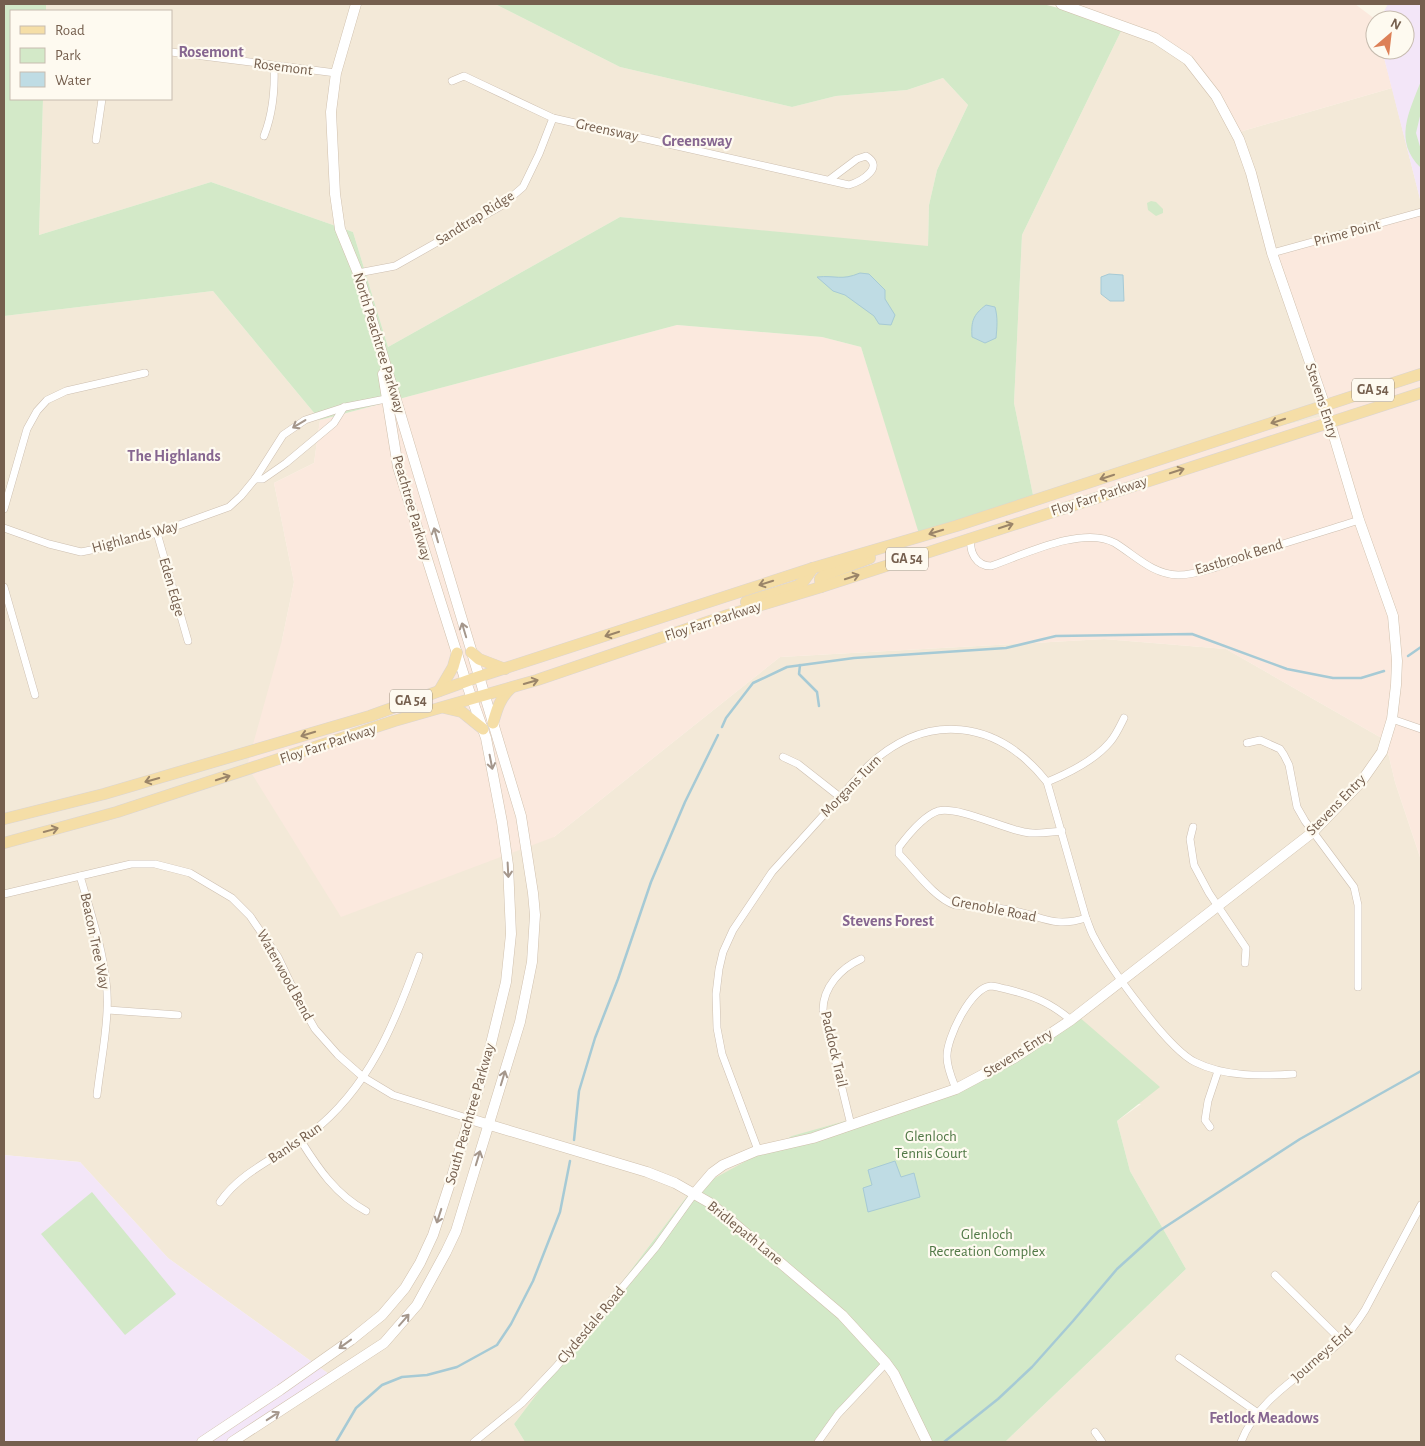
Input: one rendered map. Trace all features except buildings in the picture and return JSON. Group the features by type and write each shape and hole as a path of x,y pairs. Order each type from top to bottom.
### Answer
{"main road":[{"name":"Floy Farr Parkway","path":"4,820 104,794 370,716 478,677 813,568 956,526 1421,374"},
{"name":"Floy Farr Parkway","path":"4,842 117,812 394,722 537,680 728,615 821,587 1421,393"},
{"path":"821,587 820,579 824,575 868,559 874,554 876,549"},
{"path":"728,615 736,606 797,586 803,582 813,568"},
{"path":"471,652 479,659 505,669"},
{"path":"439,691 453,667 457,653"},
{"path":"443,707 462,712 488,726 504,694 511,688"}],"street":[{"name":"North Peachtree Parkway","path":"356,4 336,73 331,112 335,194 340,229 358,273 378,338 391,398 450,582 478,677"},
{"name":"Stevens Entry","path":"694,1194 712,1173 723,1165 758,1150 813,1138 956,1089 1014,1058 1071,1020 1313,832 1361,782 1382,752 1392,719 1396,685 1397,661 1394,616 1359,520 1325,406 1272,253 1251,173 1239,139 1228,117 1202,76 1188,60 1155,38 1061,4"},
{"name":"Rosemont","path":"172,52 336,73"},
{"path":"264,136 270,120 273,102 274,66"},
{"name":"Greensway","path":"452,81 464,76 552,118 849,185 865,177 873,168 874,163 866,156 829,180"},
{"path":"96,140 102,100"},
{"name":"Sandtrap Ridge","path":"358,273 395,266 501,206 523,187 539,154 552,118"},
{"name":"Prime Point","path":"1272,253 1421,212"},
{"path":"4,509 28,429 37,411 47,400 66,391 145,373"},
{"name":"Highlands Way","path":"4,528 49,544 81,552 157,533 229,507 255,479 283,435 305,420 345,407 391,398"},
{"name":"Peachtree Parkway","path":"391,398 398,467 436,588"},
{"name":"Highlands Way","path":"255,479 262,479 293,456 334,423 345,407"},
{"name":"Eastbrook Bend","path":"971,538 972,551 976,559 984,566 992,566 1057,543 1079,538 1096,538 1113,542 1158,572 1179,575 1216,568 1263,550 1359,520"},
{"name":"Eden Edge","path":"157,533 188,642"},
{"path":"450,582 436,588 466,682"},
{"path":"4,587 35,695"},
{"path":"478,677 484,695 488,726"},
{"name":"South Peachtree Parkway","path":"232,1442 384,1343 413,1310 440,1264 456,1231 520,1022 532,953 535,915 521,816 488,726 472,699 466,682"},
{"path":"1047,782 1075,768 1105,748 1124,718"},
{"path":"1392,719 1421,730"},
{"name":"South Peachtree Parkway","path":"202,1442 280,1390 382,1316 405,1288 420,1263 433,1235 470,1119 506,982 511,934 507,856 488,726"},
{"name":"Morgans Turn","path":"758,1150 722,1054 717,1028 716,994 723,952 733,930 772,872 868,766 903,740 936,730 972,731 996,740 1019,752 1035,766 1047,782 1086,918 1094,938 1122,980 1178,1050 1194,1062 1218,1071 1271,1075 1293,1074"},
{"path":"1247,742 1260,740 1280,749 1284,754 1297,807 1304,821 1354,887 1359,919 1358,987"},
{"path":"783,757 798,764 840,797"},
{"name":"Grenoble Road","path":"1062,831 1036,834 965,814 939,811 929,816 898,847 899,854 939,896 948,902 956,905 1013,910 1060,923 1086,918"},
{"path":"1193,827 1190,838 1194,865 1205,886 1246,948 1245,963"},
{"name":"Waterwood Bend","path":"4,894 131,864 155,864 190,874 232,898 258,926 278,957 299,1001 315,1028 338,1055 363,1077 393,1095 470,1119"},
{"name":"Beacon Tree Way","path":"80,876 100,950 108,1010 97,1095"},
{"name":"Banks Run","path":"220,1202 237,1182 301,1140 331,1117 363,1077 388,1037 419,956"},
{"name":"Paddock Trail","path":"852,1125 824,1010 824,1000 839,974 850,964 862,959"},
{"path":"956,1089 947,1065 947,1047 953,1031 973,996 980,989 991,986 1038,998 1054,1006 1071,1020"},
{"path":"108,1010 178,1015"},
{"path":"1210,1127 1205,1120 1208,1101 1218,1071"},
{"name":"Bridlepath Lane","path":"470,1119 647,1172 676,1183 710,1203 842,1315 886,1363 894,1374 927,1442"},
{"path":"301,1140 324,1176 354,1204 366,1211"},
{"name":"Clydesdale Road","path":"474,1442 522,1403 556,1367 656,1247 694,1194"},
{"name":"Journeys End","path":"1241,1442 1258,1414 1278,1392 1341,1340 1365,1310 1421,1205"},
{"path":"1275,1275 1341,1340"},
{"path":"1179,1358 1258,1414"},
{"path":"818,1442 838,1414 886,1363"},
{"path":"1095,1432 1102,1442"}],"shaded area":[{"path":"46,4 495,4 620,67 792,107 836,96 907,90 943,78 968,105 937,170 929,205 928,247 620,217 388,347 353,232 211,182 39,235 43,100 172,100 172,10 46,10"},
{"path":"1063,4 1355,4 1365,12 1365,60 1385,60 1392,88 1236,133 1216,96 1165,44"},
{"path":"1388,4 1421,4 1421,203 1385,60 1415,60 1415,10 1385,10"},
{"path":"1124,25 1188,60 1236,133 1392,88 1421,203 1421,212 1289,292 1320,417 1184,448 1033,495 1014,403 1022,235"},
{"path":"1421,212 1421,860 1395,782 1385,740 1226,649 1104,639 780,657 554,837 341,917 247,766 282,640 294,582 274,483 314,463 320,420 677,325 822,337 861,347 921,537 1033,495 1184,448 1320,417 1289,292 1272,253"},
{"path":"213,291 320,420 314,463 274,483 294,582 282,640 554,837 780,657 1104,639 1226,649 1385,740 1395,782 1421,860 1421,1442 1005,1442 1186,1269 1130,1171 1117,1121 1141,1104 948,1092 691,1191 514,1424 525,1442 230,1442 333,1377 168,1258 80,1162 4,1155 4,316"},
{"path":"4,1155 80,1162 168,1258 333,1377 233,1442 4,1442"},
{"path":"876,1353 892,1369 925,1442 813,1442 845,1402"}],"green space":[{"path":"4,4 46,4 46,10 10,10 10,100 43,100 39,235 211,182 353,232 388,347 620,217 928,246 929,205 937,170 968,105 943,78 907,90 836,96 792,107 620,67 495,4 1043,4 1124,25 1022,235 1014,403 1033,495 920,537 861,347 822,337 677,325 320,420 213,291 4,316"},
{"path":"1421,81 1421,112 1416,133 1421,150 1421,168 1412,158 1408,147 1406,126 1408,115"},
{"path":"1151,201 1156,202 1163,209 1163,213 1156,216 1148,210 1147,203"},
{"name":"Glenloch Recreation Complex","path":"1078,1016 1160,1087 1117,1121 1130,1171 1186,1269 1005,1442 925,1442 884,1361 845,1402 813,1442 525,1442 514,1424 691,1191 792,1136 948,1092"},
{"path":"92,1192 176,1294 125,1335 41,1234"}],"water":[{"path":"860,273 869,274 885,290 885,299 895,315 891,325 879,324 874,316 845,295 833,291 817,277 843,277"},
{"path":"1109,274 1123,275 1124,301 1110,301 1101,294 1101,277"},
{"path":"986,305 995,307 997,326 996,338 985,343 972,337 972,331 976,315"},
{"path":"895,1161 901,1177 914,1173 920,1197 868,1212 863,1188 872,1185 868,1170"}],"waterway":[{"path":"722,727 726,718 753,683 787,667 854,658 1006,648 1056,636 1192,634 1287,669 1333,678 1361,678 1384,671"},
{"path":"1408,656 1421,647"},
{"path":"800,665 799,674 817,692 819,706"},
{"path":"574,1140 579,1091 595,1038 618,979 651,882 685,802 718,735"},
{"path":"944,1442 998,1399 1032,1367 1117,1269 1159,1231 1300,1139 1421,1071"},
{"path":"336,1442 356,1408 382,1385 402,1377 427,1375 457,1367 497,1345 511,1324 533,1281 560,1212 570,1161"}],"district":[{"name":"Rosemont","path":"211,52"},
{"name":"Greensway","path":"697,141"},
{"name":"The Highlands","path":"174,456"},
{"name":"Stevens Forest","path":"888,921"},
{"name":"Fetlock Meadows","path":"1264,1418"}],"park label":[{"name":"Glenloch Tennis Court","path":"931,1144"}]}
